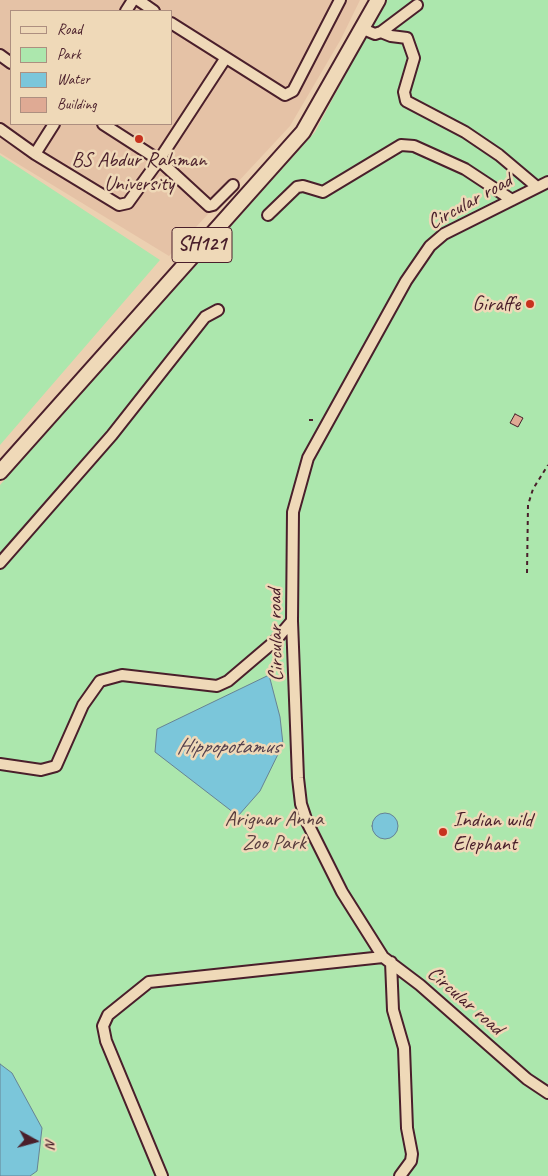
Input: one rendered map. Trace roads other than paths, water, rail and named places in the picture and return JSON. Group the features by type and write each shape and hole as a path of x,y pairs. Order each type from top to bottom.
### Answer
{"main road":[{"name":"SH121","path":"0,460 297,128 345,45 367,0"},
{"name":"SH121","path":"0,472 303,132 378,0"}],"street":[{"path":"138,0 153,10"},
{"path":"172,24 282,94 288,95 293,91 340,0"},
{"path":"363,29 375,34 382,32 417,6"},
{"path":"382,32 391,36 407,38 414,58 404,92 406,101 466,132 499,155 536,187"},
{"path":"0,128 35,154 119,205 128,203 159,160 225,58"},
{"path":"35,154 53,125"},
{"path":"105,125 159,160 209,206 213,205 233,185"},
{"path":"268,215 297,187 303,186 323,192 392,148 401,145 414,146 464,169 512,200"},
{"name":"Circular road","path":"548,182 444,234 417,261 308,458 293,512 292,621 298,778 301,804 307,822 342,892 387,959 527,1079 548,1094"},
{"path":"0,563 112,435 205,317 218,310"},
{"path":"0,764 41,770 56,766 83,705 100,682 122,675 217,686 228,681 292,621"},
{"path":"162,1176 106,1040 103,1026 108,1015 149,982 387,959 393,1010 404,1048 407,1128 412,1154 411,1161 400,1176"}],"water":[{"name":"Hippopotamus","path":"269,675 280,717 283,744 260,791 238,816 155,752 157,729"},
{"path":"385,813 394,817 398,826 394,835 385,839 376,835 372,826 376,817"},
{"path":"0,1064 12,1073 42,1128 37,1171 30,1176 0,1176"}],"place":[{"name":"BS Abdur Rahman University","path":"139,139"},
{"name":"Giraffe","path":"530,304"},
{"name":"Indian wild Elephant","path":"443,832"}],"park label":[{"name":"Arignar Anna Zoo Park","path":"274,831"}]}
